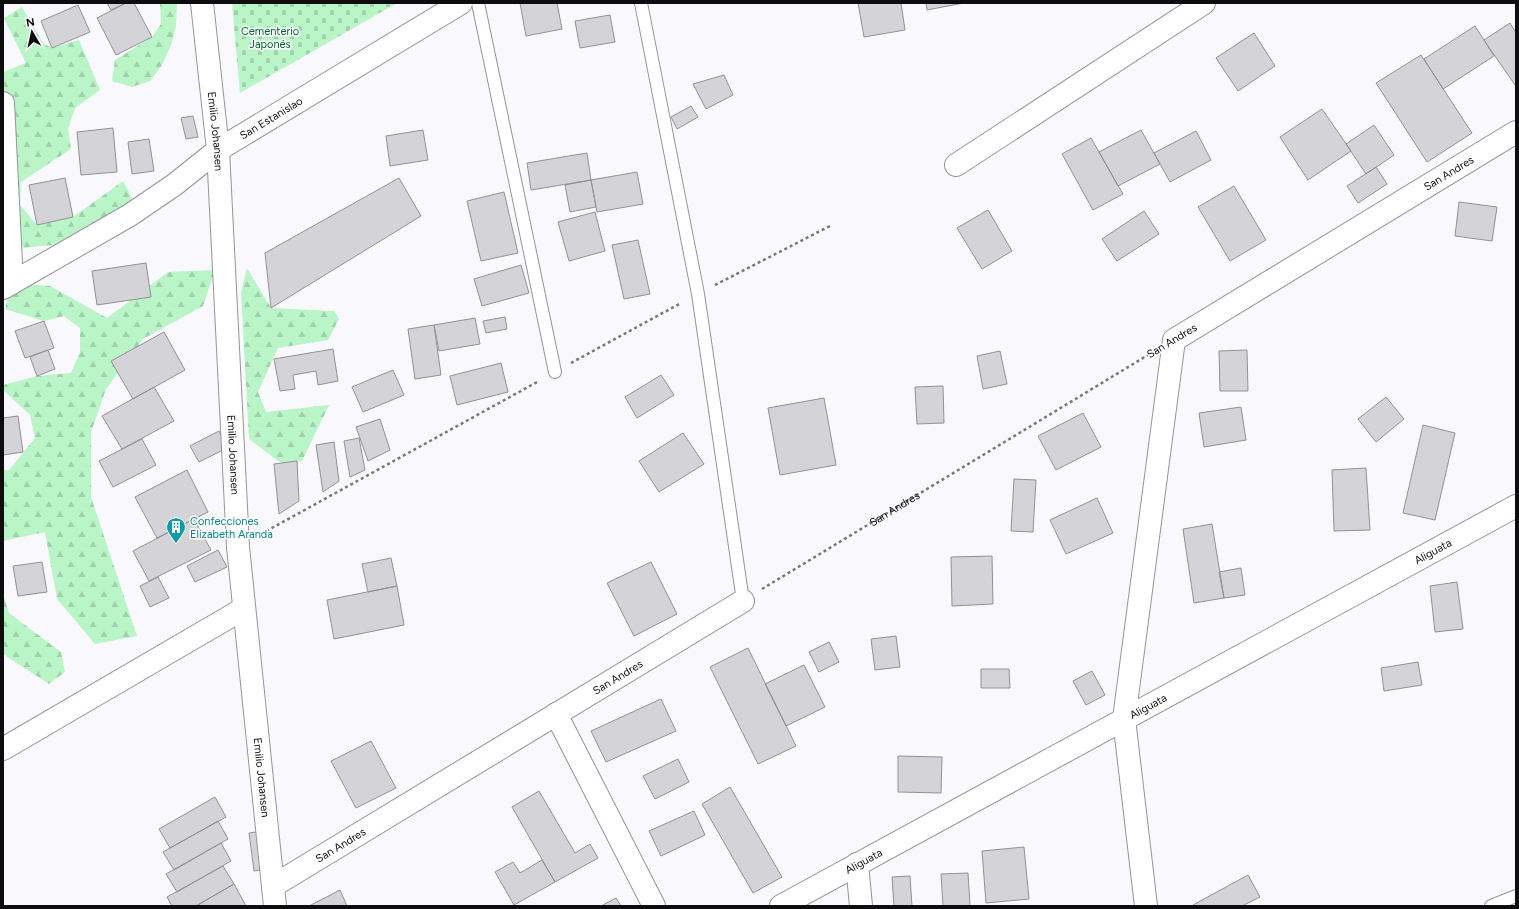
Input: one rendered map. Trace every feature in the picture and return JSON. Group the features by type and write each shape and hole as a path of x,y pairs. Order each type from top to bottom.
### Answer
{"street":[{"name":"Emilio Johansen","path":"202,3 218,150 238,547 243,608 274,896"},
{"name":"San Estanislao","path":"7,286 152,200 174,185 218,150 461,3"},
{"path":"956,165 1204,3"},
{"path":"3,103 7,286"},
{"name":"San Andres","path":"1174,340 1516,132"},
{"path":"1146,906 1124,719 1174,340"},
{"name":"Aliguata","path":"781,906 1124,719 1515,502"},
{"name":"San Andres","path":"274,896 556,714 743,601"},
{"path":"3,749 243,608"},
{"path":"556,714 654,906"},
{"path":"857,864 861,906"}],"lane":[{"path":"478,3 555,372"},
{"path":"641,3 698,294 743,601"},
{"path":"1491,906 1516,896"}],"path":[{"path":"238,547 698,294 830,226"},
{"name":"San Andres","path":"743,601 1174,340"}],"green space":[{"path":"160,3 177,3 176,26 171,45 162,65 150,81 132,87 112,81 115,60 152,37 161,24"},
{"name":"Cementerio Japonés","path":"232,3 397,3 240,93"},
{"path":"22,7 43,43 52,48 79,40 100,90 75,108 68,128 71,149 21,182 20,205 37,225 73,217 123,181 132,198 111,224 69,243 24,248 9,235 3,216 3,72 26,63 4,18"},
{"path":"247,268 271,308 334,311 339,319 328,340 278,348 258,392 266,412 329,405 302,461 281,463 249,439 241,292"},
{"path":"215,270 203,306 143,339 106,389 91,432 91,497 137,636 95,644 57,599 45,532 3,541 3,470 9,470 35,438 30,415 3,390 3,385 37,376 71,373 80,352 80,328 64,316 44,321 5,309 12,283 50,286 107,318 168,272"},
{"path":"3,594 9,613 61,652 65,672 49,684 3,654"}],"building":[{"path":"107,3 126,3 111,10"},
{"path":"126,3 134,3 152,37 116,55 97,18"},
{"path":"520,3 557,3 562,29 526,36"},
{"path":"858,3 901,3 905,30 864,37"},
{"path":"926,3 964,3 927,10"},
{"path":"78,5 90,32 52,48 41,21"},
{"path":"610,15 615,42 580,48 575,21"},
{"path":"1510,23 1516,33 1515,85 1484,40"},
{"path":"1475,26 1494,56 1443,89 1424,59"},
{"path":"1254,33 1275,66 1238,91 1216,58"},
{"path":"1421,55 1472,133 1427,162 1376,83"},
{"path":"724,75 733,95 706,109 693,84"},
{"path":"691,106 698,117 677,129 671,117"},
{"path":"1322,109 1351,151 1308,180 1280,137"},
{"path":"193,116 198,137 186,139 181,118"},
{"path":"1374,125 1394,155 1366,174 1346,144"},
{"path":"113,128 117,172 81,175 77,132"},
{"path":"423,130 428,160 390,166 386,136"},
{"path":"1141,130 1160,164 1118,186 1099,152"},
{"path":"1196,131 1211,160 1170,182 1154,153"},
{"path":"1091,138 1123,194 1093,210 1062,154"},
{"path":"149,139 154,171 132,174 128,142"},
{"path":"587,153 591,180 531,190 527,163"},
{"path":"1376,167 1387,184 1358,203 1347,186"},
{"path":"637,172 643,204 597,212 591,180"},
{"path":"65,178 73,217 37,225 29,185"},
{"path":"399,178 421,216 271,308 265,253"},
{"path":"591,180 596,207 570,212 565,185"},
{"path":"1234,186 1266,240 1230,261 1198,207"},
{"path":"504,192 518,253 481,261 467,201"},
{"path":"1459,202 1497,207 1492,241 1455,236"},
{"path":"988,210 1012,251 982,269 957,228"},
{"path":"1144,211 1159,234 1117,261 1102,239"},
{"path":"595,212 605,251 569,261 558,222"},
{"path":"638,240 650,294 624,299 612,245"},
{"path":"146,263 151,297 97,305 92,271"},
{"path":"521,265 529,293 482,306 474,279"},
{"path":"505,317 507,329 486,333 483,321"},
{"path":"475,318 480,344 439,351 434,325"},
{"path":"44,321 54,348 25,358 15,331"},
{"path":"434,325 441,375 415,379 408,329"},
{"path":"164,332 185,370 133,399 111,361"},
{"path":"333,349 338,381 318,385 316,371 293,375 295,389 280,391 274,359"},
{"path":"48,350 55,369 37,376 30,357"},
{"path":"1247,350 1248,391 1220,391 1219,351"},
{"path":"1000,351 1007,384 983,389 977,356"},
{"path":"501,363 508,392 457,405 450,376"},
{"path":"393,370 404,395 363,412 352,387"},
{"path":"661,375 674,395 637,418 625,397"},
{"path":"943,386 944,423 917,424 915,387"},
{"path":"154,387 174,421 122,449 102,416"},
{"path":"1386,397 1404,419 1376,442 1358,419"},
{"path":"824,398 836,465 780,475 768,408"},
{"path":"1241,407 1246,440 1204,447 1199,413"},
{"path":"1083,413 1101,447 1056,470 1038,436"},
{"path":"18,416 23,452 3,455 3,418"},
{"path":"380,419 390,450 368,461 356,427"},
{"path":"1423,425 1455,433 1435,520 1403,513"},
{"path":"219,431 227,448 199,462 190,446"},
{"path":"683,433 704,464 659,492 639,461"},
{"path":"359,438 365,470 350,477 344,441"},
{"path":"142,439 156,465 113,487 99,461"},
{"path":"334,442 339,481 323,492 316,445"},
{"path":"297,461 299,501 279,514 274,464"},
{"path":"1366,468 1370,530 1334,531 1332,470"},
{"path":"187,470 208,512 157,538 135,497"},
{"path":"1014,479 1036,480 1033,532 1011,531"},
{"path":"1097,498 1113,533 1066,554 1050,520"},
{"name":"Confecciones Elizabeth Aranda","path":"194,519 211,550 149,581 133,551"},
{"path":"1212,524 1224,598 1194,603 1183,529"},
{"path":"218,550 227,567 195,582 187,566"},
{"path":"992,556 993,604 952,606 951,557"},
{"path":"391,558 397,586 368,592 362,564"},
{"path":"42,562 47,592 18,596 13,566"},
{"path":"651,562 677,614 634,636 607,583"},
{"path":"1241,568 1245,595 1224,598 1219,572"},
{"path":"158,577 169,598 150,607 140,586"},
{"path":"1457,582 1463,629 1435,632 1430,586"},
{"path":"397,586 404,625 334,639 327,600"},
{"path":"896,636 900,667 875,670 871,639"},
{"path":"829,642 839,662 819,672 809,652"},
{"path":"748,648 796,746 758,764 710,667"},
{"path":"1418,662 1422,685 1384,691 1381,668"},
{"path":"804,665 825,707 786,726 765,684"},
{"path":"981,669 1009,669 1010,688 981,688"},
{"path":"1092,671 1105,695 1086,705 1073,681"},
{"path":"661,699 676,731 606,762 591,731"},
{"path":"371,741 396,788 356,808 331,761"},
{"path":"898,756 942,757 941,793 898,792"},
{"path":"678,759 689,782 655,799 643,776"},
{"path":"730,787 782,877 753,893 702,804"},
{"path":"539,791 575,853 590,844 598,858 555,882 512,807"},
{"path":"215,797 226,817 170,848 159,829"},
{"path":"694,811 705,835 661,856 649,831"},
{"path":"218,821 228,839 174,870 163,852"},
{"path":"264,831 269,869 254,871 249,833"},
{"path":"221,843 231,861 177,892 166,874"},
{"path":"1024,847 1029,899 986,903 982,851"},
{"path":"542,860 555,882 514,905 495,872 513,862 520,873"},
{"path":"223,866 234,884 196,906 172,906 167,897"},
{"path":"968,873 970,906 943,906 941,874"},
{"path":"1248,875 1260,897 1242,906 1193,905"},
{"path":"910,876 912,906 894,906 892,877"},
{"path":"234,884 246,906 196,906"},
{"path":"340,890 347,906 309,906"},
{"path":"616,898 621,906 601,906"}],"place":[{"name":"Confecciones Elizabeth Aranda","path":"176,544"}]}
